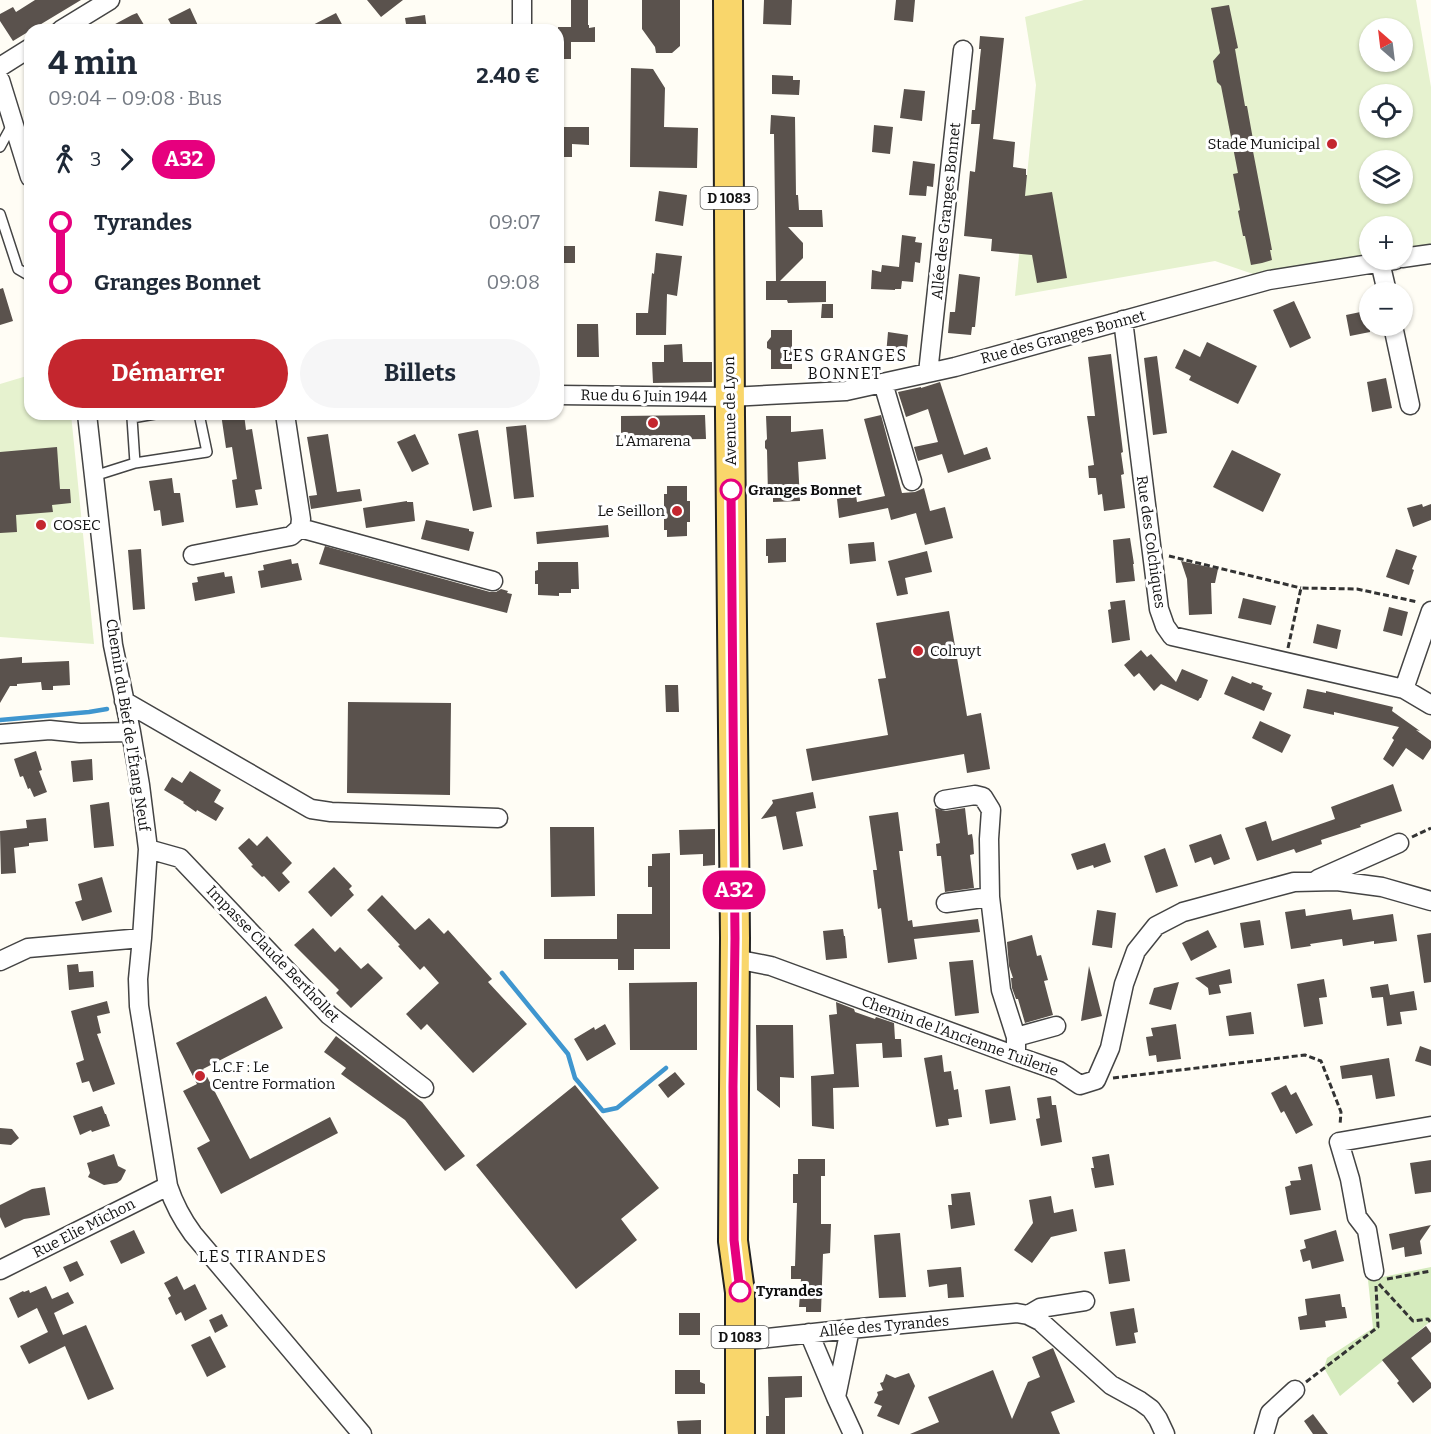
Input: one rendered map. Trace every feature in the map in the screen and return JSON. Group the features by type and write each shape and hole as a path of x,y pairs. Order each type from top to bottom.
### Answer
{"main road":[{"name":"Avenue de Lyon","path":"728,0 735,959 734,1240 740,1292 740,1434"}],"street":[{"path":"71,24 110,0"},
{"path":"522,0 522,24"},
{"name":"Allée des Granges Bonnet","path":"928,373 963,50"},
{"path":"0,67 24,52"},
{"path":"0,80 24,157"},
{"path":"1413,256 1431,254"},
{"name":"Rue des Granges Bonnet","path":"730,397 846,391 955,367 1269,280 1359,266"},
{"name":"Rue des Colchiques","path":"1122,320 1159,609 1165,626 1172,636 1404,689 1431,705"},
{"path":"1395,336 1410,405"},
{"path":"883,383 912,481"},
{"name":"Rue du 6 Juin 1944","path":"564,395 730,397"},
{"name":"Chemin du Bief de l'Étang Neuf","path":"88,420 112,645 131,732 148,849 138,979 139,1006 168,1186 182,1220 362,1434"},
{"path":"193,555 291,536 300,528 301,519 286,420"},
{"path":"300,528 493,581"},
{"path":"1404,689 1426,607"},
{"path":"124,701 311,809 331,812 498,818"},
{"path":"0,734 50,730 80,733 131,732"},
{"path":"944,800 975,795 983,798 991,810 990,897 1001,990 1016,1037 1016,1056"},
{"path":"1311,882 1400,843"},
{"name":"Impasse Claude Berthollet","path":"148,849 180,858 329,1015 424,1088"},
{"name":"Chemin de l'Ancienne Tuilerie","path":"735,959 771,966 1059,1071 1080,1085 1096,1080 1110,1048 1124,984 1136,951 1156,926 1183,912 1294,882 1337,881 1382,887 1431,901"},
{"path":"946,903 990,897"},
{"path":"0,961 28,948 142,938"},
{"path":"1016,1037 1056,1026"},
{"path":"1375,1276 1367,1230 1358,1217 1339,1142 1431,1126"},
{"name":"Rue Elie Michon","path":"0,1270 168,1186"},
{"name":"Allée des Tyrandes","path":"740,1341 1017,1313 1028,1315 1040,1308 1085,1301"},
{"path":"1028,1315 1040,1322 1111,1385 1151,1409 1165,1434"},
{"path":"836,1397 850,1329"},
{"path":"809,1333 853,1434"},
{"path":"1264,1434 1270,1413 1295,1390"}],"lane":[{"path":"0,147 14,123"},
{"path":"0,214 18,269 24,272"},
{"path":"132,420 135,463"},
{"path":"94,476 135,463 207,452 200,420"}],"path":[{"path":"1152,552 1301,588 1358,589 1426,607"},
{"path":"1285,662 1301,588"},
{"path":"1400,843 1431,828"},
{"path":"1110,1078 1305,1055 1321,1061 1341,1112 1339,1142"},
{"path":"1375,1276 1431,1270"},
{"path":"1375,1276 1413,1321 1428,1319 1431,1323"},
{"path":"1295,1390 1378,1327 1375,1276"}],"green space":[{"path":"1084,0 1416,0 1431,87 1431,244 1413,247 1413,216 1359,216 1359,257 1256,275 1215,261 1015,296 1036,85 1025,17"},
{"name":"COSEC","path":"24,377 24,420 72,420 94,644 0,637 0,384"},
{"path":"1431,1267 1431,1321 1340,1396 1324,1368 1327,1358 1373,1328 1368,1280"}],"building":[{"path":"35,0 81,0 41,24 24,24 24,34 13,41 0,21 0,14 13,7 16,12"},
{"path":"367,0 403,0 381,17"},
{"path":"571,0 588,0 588,25 589,28 595,27 595,42 571,42 571,59 564,59 564,27 571,27"},
{"path":"642,0 680,0 680,46 672,53 656,53 655,47 642,29"},
{"path":"764,0 792,0 791,25 763,24"},
{"path":"896,0 915,0 913,22 894,20"},
{"path":"1229,5 1272,250 1270,250 1272,260 1251,265 1238,211 1240,210 1233,174 1238,173 1221,86 1217,82 1213,61 1220,53 1211,8"},
{"path":"190,8 197,24 171,24 168,19"},
{"path":"137,13 143,24 115,24"},
{"path":"336,13 342,24 315,24"},
{"path":"425,15 426,24 406,24 405,18"},
{"path":"980,36 1004,38 993,139 1015,142 1013,167 1026,169 1025,196 1052,192 1067,278 1037,283 1032,255 991,251 992,239 964,236 970,171 975,172 980,124 971,124 972,110 975,110 981,49 979,49"},
{"path":"631,68 653,69 665,88 664,127 698,128 697,168 630,167"},
{"path":"772,75 793,76 793,80 800,80 799,95 772,94"},
{"path":"904,89 925,91 922,121 900,118"},
{"path":"771,115 795,117 796,195 798,195 799,210 822,210 823,227 788,227 803,243 803,258 780,281 826,281 826,302 788,303 787,300 766,300 766,281 776,281 774,134 770,134"},
{"path":"874,125 893,127 890,154 872,152"},
{"path":"564,127 589,127 589,145 572,144 572,157 564,157"},
{"path":"913,161 935,164 933,187 927,186 926,196 909,195"},
{"path":"659,191 687,195 683,226 655,221"},
{"path":"902,235 916,237 915,242 922,243 920,263 915,262 913,282 902,281 901,289 895,290 871,289 872,270 881,272 882,265 899,267"},
{"path":"564,246 575,246 575,263 564,263"},
{"path":"656,253 682,256 677,296 667,294 666,335 636,335 636,313 648,313"},
{"path":"959,274 980,277 975,327 972,327 971,335 948,333 950,312 955,312"},
{"path":"3,288 13,321 0,325 0,289"},
{"path":"1294,301 1311,338 1290,348 1273,310"},
{"path":"822,304 833,304 833,318 821,318"},
{"path":"1359,312 1359,334 1350,336 1346,315"},
{"path":"577,324 598,324 599,357 577,357"},
{"path":"771,330 792,330 792,369 771,369 771,350 767,348 767,342 771,337"},
{"path":"888,332 908,335 906,357 886,355"},
{"path":"1207,342 1257,366 1238,404 1189,380 1191,376 1175,368 1184,349 1200,357"},
{"path":"682,344 683,362 712,362 712,382 653,383 652,362 664,362 664,345"},
{"path":"1111,354 1123,452 1121,453 1124,474 1121,475 1125,508 1104,511 1102,494 1098,495 1096,478 1089,478 1088,466 1094,465 1087,416 1095,416 1088,357"},
{"path":"1157,356 1167,433 1153,435 1144,358"},
{"path":"1386,378 1392,408 1372,412 1367,382"},
{"path":"940,382 964,455 987,447 991,459 948,473 942,454 918,461 914,447 938,442 928,409 906,417 898,392"},
{"path":"705,415 706,439 642,440 642,446 630,446 630,440 621,440 621,416"},
{"path":"881,415 902,493 915,492 924,488 930,511 945,507 953,538 925,545 916,513 891,520 888,508 839,518 837,499 856,495 857,502 885,496 864,419"},
{"path":"766,416 791,416 791,432 823,429 826,459 798,462 800,501 773,502 773,497 768,496"},
{"path":"222,420 245,420 246,430 252,429 262,489 255,490 258,505 236,508 232,480 237,479 232,447 226,448"},
{"path":"526,425 534,497 514,499 506,427"},
{"path":"478,430 492,507 473,511 458,434"},
{"path":"328,434 337,492 360,489 362,501 311,509 309,496 317,495 307,437"},
{"path":"415,434 429,464 412,472 397,442"},
{"path":"57,447 60,489 70,489 71,503 52,505 53,512 16,515 17,532 0,533 0,452"},
{"path":"1232,450 1281,474 1263,512 1213,487"},
{"path":"172,478 174,493 180,493 184,522 162,526 160,510 154,511 149,481"},
{"name":"Le Seillon","path":"667,486 687,486 690,522 687,522 687,536 667,537 667,530 664,530 664,494 667,494"},
{"path":"413,502 415,521 366,528 363,508"},
{"path":"1422,504 1423,507 1431,504 1431,520 1413,527 1407,508"},
{"path":"426,520 474,532 469,551 421,539"},
{"path":"608,525 609,537 537,544 536,532"},
{"path":"786,538 786,562 768,563 766,539"},
{"path":"1130,538 1135,581 1116,583 1113,540"},
{"path":"874,542 876,561 850,564 848,544"},
{"path":"325,546 490,592 501,589 508,591 507,593 512,594 507,613 319,564"},
{"path":"141,549 145,609 133,610 128,550"},
{"path":"1396,549 1417,556 1409,585 1386,577"},
{"path":"927,551 932,572 905,578 908,594 897,596 888,561"},
{"path":"291,559 292,564 298,563 302,580 261,588 258,571 264,570 263,565"},
{"path":"1181,561 1218,569 1215,583 1211,583 1212,614 1189,615 1187,579"},
{"path":"538,562 578,562 579,589 571,589 571,593 559,593 559,596 538,595 535,571 538,570"},
{"path":"224,572 225,577 232,576 235,593 195,601 192,583 198,582 197,577"},
{"path":"1243,598 1276,606 1271,625 1238,618"},
{"path":"1125,600 1130,640 1112,643 1108,610 1111,609 1110,602"},
{"path":"1389,607 1408,612 1402,636 1383,631"},
{"path":"949,611 967,716 981,713 990,769 967,773 964,754 812,781 806,749 888,735 878,679 886,678 876,623"},
{"path":"1317,624 1341,630 1337,649 1313,643"},
{"path":"1141,650 1147,657 1151,654 1176,682 1182,669 1208,680 1201,698 1198,701 1161,684 1154,691 1139,673 1134,677 1124,665"},
{"path":"22,657 22,663 69,661 70,685 53,686 53,690 42,690 41,682 17,684 17,686 10,686 0,703 0,659"},
{"path":"1232,676 1263,686 1262,689 1272,693 1264,711 1224,694"},
{"path":"665,685 678,685 679,712 666,712"},
{"path":"1307,689 1326,693 1326,691 1393,707 1392,711 1431,741 1431,748 1423,760 1406,748 1393,767 1383,759 1399,727 1334,712 1334,715 1303,708"},
{"path":"348,702 451,703 450,795 347,793"},
{"path":"1260,721 1291,735 1282,753 1252,738"},
{"path":"36,751 42,770 39,771 47,792 34,797 23,776 20,777 14,759"},
{"path":"92,759 93,780 73,782 71,761"},
{"path":"190,771 221,790 214,802 224,808 216,821 197,810 196,812 164,790 172,777 182,783"},
{"path":"1393,784 1402,811 1321,840 1322,844 1296,853 1294,849 1257,861 1245,828 1266,821 1272,841 1335,819 1331,807"},
{"path":"813,792 816,808 796,812 803,846 783,850 776,816 761,819 773,803 772,800"},
{"path":"109,802 114,846 94,848 90,805"},
{"path":"935,808 945,811 965,808 968,835 972,834 973,840 974,854 970,855 974,888 945,892 941,856 937,856 936,844 940,843"},
{"path":"898,812 903,851 899,851 908,921 912,920 913,927 978,919 980,932 914,939 917,959 888,963 881,908 878,909 873,870 877,870 869,816"},
{"path":"46,818 48,841 29,843 29,846 14,848 16,873 1,874 0,831 27,828 26,820"},
{"path":"550,827 594,827 595,896 551,897"},
{"path":"715,829 715,865 703,866 703,854 680,855 679,830"},
{"path":"1221,834 1230,859 1214,865 1211,857 1195,863 1189,845"},
{"path":"267,836 292,863 282,873 290,882 279,892 251,866 253,865 238,848 249,838 257,846"},
{"path":"1105,843 1111,862 1094,868 1093,865 1077,870 1071,854"},
{"path":"1165,848 1178,886 1156,893 1144,856"},
{"path":"670,853 670,949 634,949 634,970 618,970 618,959 544,959 544,939 617,939 617,914 652,914 652,887 648,887 648,866 652,866 652,854"},
{"path":"334,867 352,886 349,889 354,895 331,917 308,892"},
{"path":"102,877 112,912 82,921 75,902 82,900 78,884"},
{"path":"382,895 415,930 429,918 444,934 448,930 492,979 488,982 527,1024 473,1073 427,1024 421,1030 406,1014 439,983 424,966 420,970 367,910"},
{"path":"1305,909 1306,916 1351,909 1353,920 1393,914 1397,941 1374,944 1374,941 1343,946 1342,939 1291,949 1285,912"},
{"path":"1097,910 1116,913 1112,948 1092,945"},
{"path":"1260,920 1264,945 1244,948 1240,923"},
{"path":"313,928 335,952 340,947 361,969 368,963 383,978 351,1008 336,993 339,990 294,945"},
{"path":"843,929 847,958 826,960 823,931"},
{"path":"1208,930 1217,947 1191,961 1182,943"},
{"path":"1431,933 1431,982 1424,983 1417,935"},
{"path":"1032,935 1037,956 1041,955 1048,980 1044,981 1053,1015 1025,1023 1012,988 1011,978 1013,978 1009,966 1007,942"},
{"path":"973,960 979,1013 955,1016 949,962"},
{"path":"78,964 79,972 93,971 94,987 69,990 67,965"},
{"path":"1089,966 1102,1016 1081,1021"},
{"path":"1230,969 1232,983 1219,985 1221,993 1209,995 1208,988 1195,978"},
{"path":"1324,979 1327,997 1319,998 1323,1024 1304,1027 1297,984"},
{"path":"697,982 697,1050 630,1050 629,983"},
{"path":"1179,982 1171,1010 1149,1004 1154,988"},
{"path":"1388,984 1390,995 1414,991 1417,1010 1400,1012 1402,1024 1387,1026 1383,997 1372,998 1370,987"},
{"path":"266,996 283,1028 203,1069 250,1159 330,1117 338,1133 221,1194 197,1148 210,1141 183,1091 197,1084 176,1043"},
{"path":"107,1001 110,1013 97,1016 101,1033 97,1034 115,1084 93,1092 89,1081 82,1083 76,1063 84,1060 71,1011"},
{"path":"836,1002 854,1009 855,1012 894,1023 895,1039 901,1039 902,1057 883,1058 882,1043 856,1044 859,1087 833,1088 834,1129 812,1126 811,1076 834,1074 829,1015 837,1014"},
{"path":"1251,1012 1254,1034 1229,1036 1226,1016"},
{"path":"605,1024 616,1044 587,1061 574,1039 594,1027 595,1030"},
{"path":"1176,1024 1181,1059 1157,1062 1156,1055 1149,1056 1146,1037 1153,1036 1151,1028"},
{"path":"756,1025 793,1025 794,1078 780,1077 780,1108 757,1090"},
{"path":"336,1036 422,1102 465,1156 445,1171 405,1120 341,1074 346,1068 324,1052"},
{"path":"1420,1046 1431,1050 1431,1066 1415,1061"},
{"path":"942,1055 944,1072 951,1071 954,1090 958,1089 962,1117 948,1119 949,1125 936,1127 924,1058"},
{"path":"1389,1058 1395,1096 1376,1099 1372,1075 1342,1079 1340,1066"},
{"path":"675,1072 685,1084 668,1098 658,1085"},
{"path":"575,1085 659,1188 621,1219 637,1240 576,1289 476,1165"},
{"path":"1286,1085 1291,1095 1296,1092 1313,1125 1296,1134 1284,1111 1281,1113 1271,1093"},
{"path":"1010,1086 1016,1120 990,1124 985,1090"},
{"path":"1051,1096 1052,1105 1056,1105 1062,1142 1041,1146 1036,1119 1040,1118 1037,1098"},
{"path":"102,1106 110,1126 80,1135 73,1116"},
{"path":"0,1128 12,1129 19,1138 11,1145 0,1144"},
{"path":"114,1154 118,1166 126,1170 121,1180 104,1185 88,1177 90,1173 87,1163"},
{"path":"1109,1154 1114,1185 1095,1188 1091,1168 1094,1168 1092,1157"},
{"path":"798,1159 825,1159 825,1176 821,1176 821,1224 831,1224 830,1253 823,1254 821,1312 806,1312 806,1307 799,1307 801,1279 791,1279 791,1266 795,1266 797,1203 793,1203 793,1174 798,1174"},
{"path":"1431,1160 1431,1192 1415,1194 1410,1163"},
{"path":"1312,1164 1321,1210 1290,1215 1285,1187 1291,1185 1290,1181 1301,1180 1298,1167"},
{"path":"45,1187 50,1215 24,1219 5,1228 0,1217 0,1205 32,1189"},
{"path":"970,1192 975,1225 951,1229 948,1205 952,1205 951,1194"},
{"path":"1051,1196 1054,1213 1073,1209 1077,1231 1051,1237 1032,1263 1014,1250 1033,1223 1029,1200"},
{"path":"1431,1225 1420,1241 1422,1254 1405,1257 1404,1247 1392,1250 1389,1234"},
{"path":"134,1230 145,1253 121,1264 110,1241"},
{"path":"1336,1230 1344,1261 1312,1269 1310,1260 1303,1262 1300,1250 1306,1248 1304,1240"},
{"path":"900,1233 906,1297 879,1298 874,1235"},
{"path":"1125,1249 1130,1281 1109,1284 1104,1252"},
{"path":"77,1261 84,1275 70,1282 63,1267"},
{"path":"961,1267 964,1297 948,1298 947,1284 929,1287 927,1270"},
{"path":"177,1276 184,1290 195,1284 207,1309 185,1321 181,1312 176,1315 168,1298 171,1296 164,1283"},
{"path":"46,1286 52,1299 68,1292 74,1303 54,1313 63,1335 86,1325 114,1389 88,1400 65,1346 29,1364 20,1346 48,1332 37,1308 18,1318 9,1298 23,1291 29,1290 30,1293"},
{"path":"1340,1294 1347,1318 1325,1321 1326,1327 1300,1330 1298,1317 1307,1315 1305,1299"},
{"path":"1134,1308 1138,1332 1134,1333 1136,1343 1116,1346 1110,1312"},
{"path":"679,1313 700,1313 700,1335 679,1335"},
{"path":"222,1314 228,1326 215,1333 209,1320"},
{"path":"1426,1326 1431,1333 1431,1342 1411,1358 1431,1383 1431,1388 1413,1403 1382,1360"},
{"path":"210,1336 226,1367 207,1377 191,1345"},
{"path":"1053,1348 1075,1402 1051,1412 1060,1434 910,1434 939,1422 928,1397 993,1370 1012,1419 1028,1382 1040,1377 1032,1357"},
{"path":"675,1370 700,1370 700,1382 705,1384 705,1394 675,1394"},
{"path":"909,1373 915,1386 899,1425 877,1416 882,1406 874,1403 877,1392 883,1390 880,1383 883,1382 886,1374 895,1378"},
{"path":"802,1376 802,1397 785,1398 785,1434 766,1434 766,1416 769,1416 768,1377"},
{"path":"1313,1414 1328,1434 1313,1434 1304,1421"},
{"path":"701,1420 701,1434 678,1434 677,1421"}],"waterway":[{"path":"0,720 107,709"},
{"path":"502,973 568,1054 575,1078 603,1111 617,1108 666,1068"}],"bus line":[{"name":"A32","path":"731,490 735,938 734,1240 740,1291"}],"place":[{"name":"Stade Municipal","path":"1332,144"},
{"name":"L'Amarena","path":"653,423"},
{"name":"Granges Bonnet","path":"731,490"},
{"name":"Le Seillon","path":"677,511"},
{"name":"COSEC","path":"41,525"},
{"name":"Colruyt","path":"918,651"},
{"name":"L.C.F : Le Centre Formation","path":"200,1076"},
{"name":"Tyrandes","path":"740,1291"}],"district":[{"name":"LES GRANGES BONNET","path":"845,364"},
{"name":"LES TIRANDES","path":"263,1256"}]}
